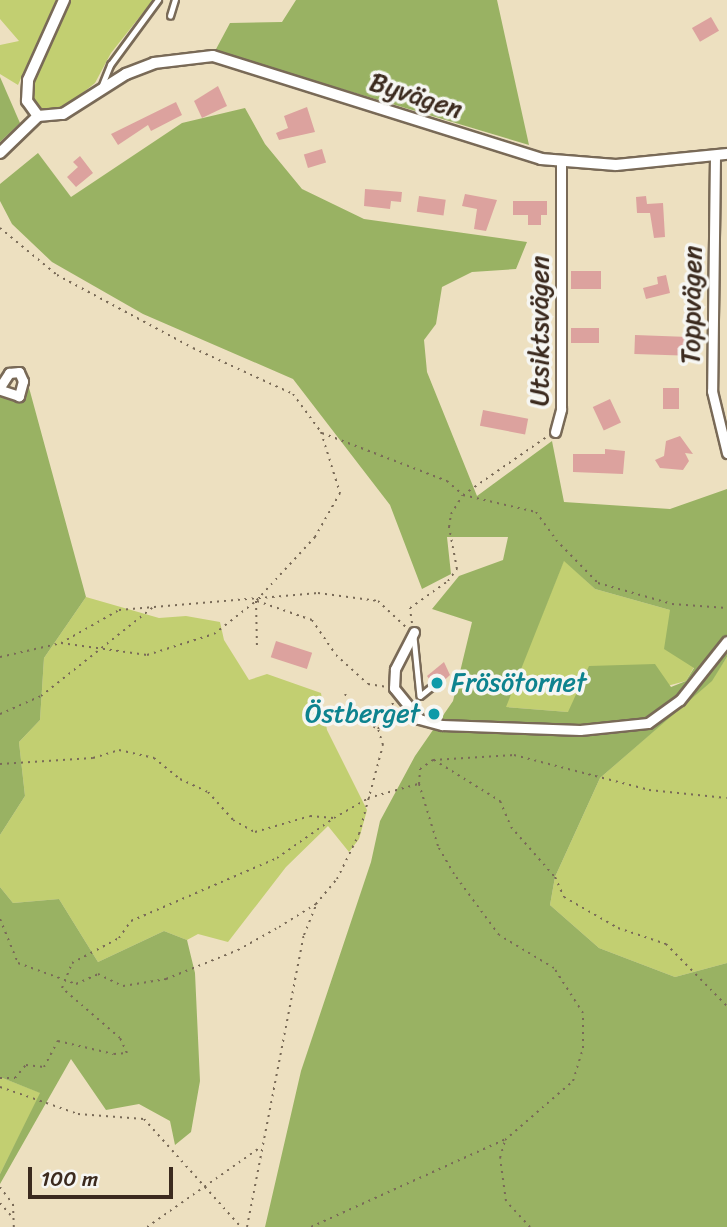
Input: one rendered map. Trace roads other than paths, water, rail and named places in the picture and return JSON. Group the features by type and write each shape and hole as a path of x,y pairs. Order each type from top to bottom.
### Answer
{"street":[{"path":"0,153 38,116 27,101 28,80 64,0"},
{"name":"Byvägen","path":"38,116 54,118 100,89 153,63 223,58 513,153 561,161 616,165 721,155"},
{"name":"Toppvägen","path":"721,155 712,391 727,453"},
{"name":"Utsiktsvägen","path":"555,432 561,405 561,161"},
{"path":"414,632 395,669 395,693 419,719 442,725 580,730 648,723 680,700 727,641"}],"lane":[{"path":"100,89 110,65 158,0"},
{"path":"170,16 175,0"},
{"path":"414,632 420,696 430,688"}],"place":[{"name":"Frösötornet","path":"437,683"},
{"name":"Östberget","path":"434,714"}]}
